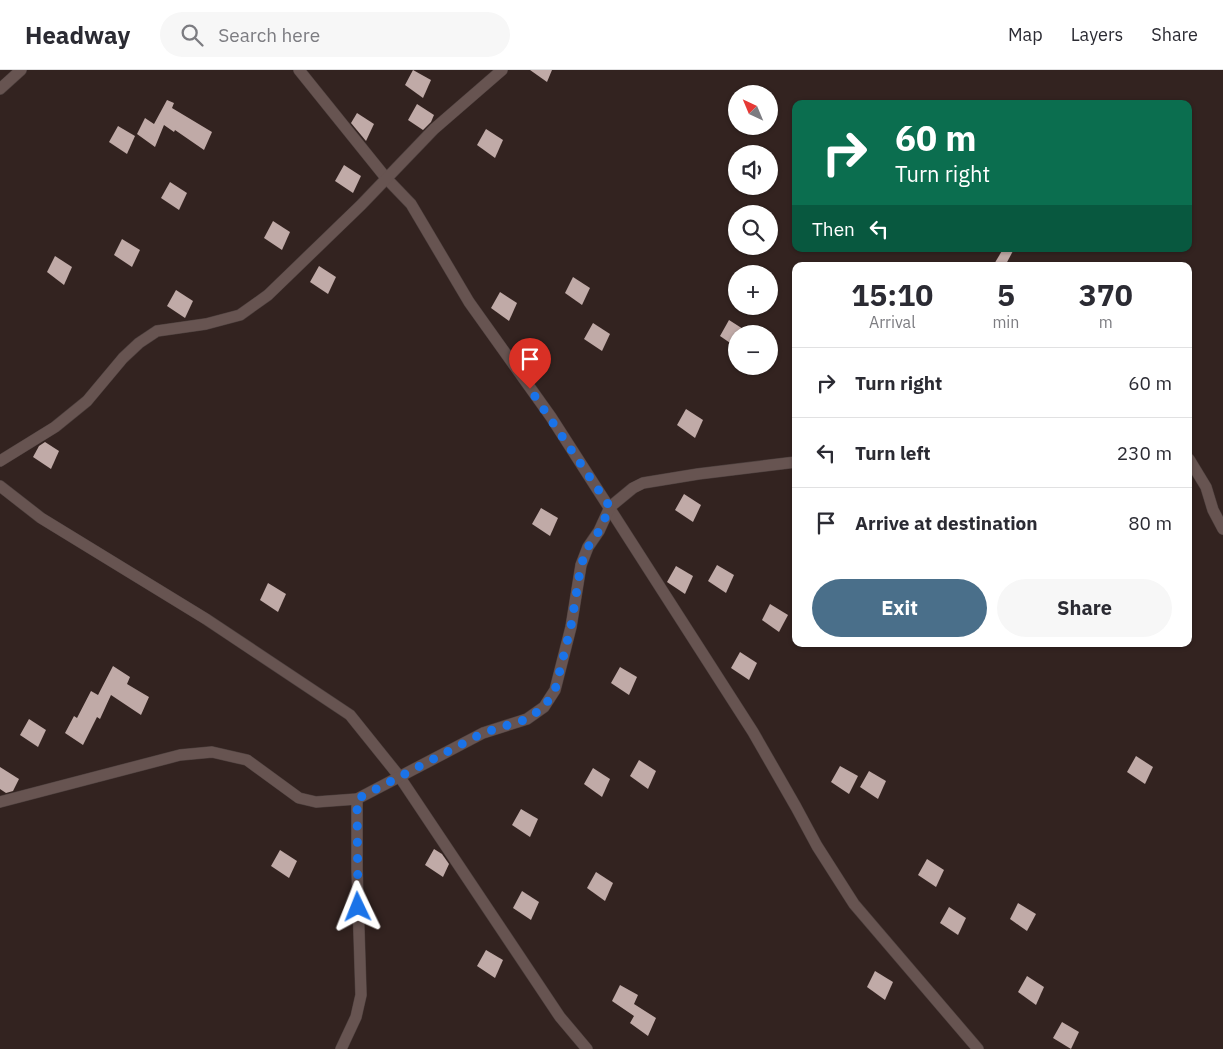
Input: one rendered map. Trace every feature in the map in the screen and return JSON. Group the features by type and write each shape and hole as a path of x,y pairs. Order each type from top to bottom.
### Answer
{"street":[{"path":"0,89 21,70"},
{"path":"299,70 386,178 411,204 469,302 551,417 610,507 752,732 796,807 816,846 854,904 978,1049"},
{"path":"0,460 55,426 87,401 123,358 139,343 157,331 206,324 240,315 268,295 361,205 434,129 502,70"},
{"path":"0,802 180,755 212,752 246,760 299,798 316,802 357,799 483,733 527,719 544,707 555,690 571,626 581,565 588,547 599,531 610,507 633,488 643,483 744,467 792,462"},
{"path":"1192,464 1206,487 1213,510 1223,529"},
{"path":"0,486 41,518 206,620 350,715 399,776 560,1017 587,1049"},
{"path":"341,1049 356,1017 361,995 357,799"}],"building":[{"path":"413,70 431,80 423,98 405,85"},
{"path":"530,70 552,70 547,82"},
{"path":"167,100 174,103 172,108 212,132 204,150 175,130 174,132 164,125 155,147 137,134 145,118 154,124"},
{"path":"417,104 434,115 431,122 423,130 408,120"},
{"path":"357,113 374,124 366,141 351,123"},
{"path":"118,126 135,136 127,154 109,142"},
{"path":"486,129 503,140 495,158 477,145"},
{"path":"344,165 361,176 353,193 335,181"},
{"path":"170,182 187,193 179,210 161,198"},
{"path":"273,221 290,232 282,250 264,238"},
{"path":"122,239 140,250 132,267 114,255"},
{"path":"1001,252 1012,252 1007,262 995,262"},
{"path":"55,256 72,267 64,285 47,272"},
{"path":"319,266 336,277 328,294 310,282"},
{"path":"573,277 590,288 582,305 565,293"},
{"path":"176,290 193,301 185,318 167,306"},
{"path":"500,292 517,303 509,321 491,308"},
{"path":"729,320 737,325 728,325 728,342 720,336"},
{"path":"593,323 610,334 602,351 584,339"},
{"path":"686,409 703,420 695,438 677,425"},
{"path":"45,442 59,451 51,469 33,457 39,446"},
{"path":"684,494 701,505 693,522 675,510"},
{"path":"541,508 558,518 550,536 532,524"},
{"path":"717,565 734,575 726,593 708,581"},
{"path":"676,566 693,576 685,594 667,582"},
{"path":"268,583 286,594 278,612 260,600"},
{"path":"770,604 788,615 779,632 762,620"},
{"path":"740,652 757,663 749,680 731,668"},
{"path":"113,666 130,677 127,684 149,697 141,715 111,695 100,719 97,717 83,745 65,733 74,716 77,718 91,691 98,695"},
{"path":"620,667 637,677 629,695 611,683"},
{"path":"29,719 46,730 38,747 20,735"},
{"path":"1136,756 1153,767 1145,784 1127,772"},
{"path":"639,760 656,771 648,789 630,776"},
{"path":"840,766 858,776 849,794 831,782"},
{"path":"0,767 19,779 13,791 6,793 0,789"},
{"path":"593,768 610,779 602,797 584,784"},
{"path":"869,771 886,781 878,799 860,787"},
{"path":"521,809 538,819 530,837 512,825"},
{"path":"434,849 442,854 449,864 443,877 425,865"},
{"path":"280,850 297,861 289,878 271,866"},
{"path":"927,859 944,870 936,887 918,875"},
{"path":"596,872 613,883 605,901 587,888"},
{"path":"522,891 539,902 531,920 513,908"},
{"path":"1018,903 1036,914 1027,931 1010,919"},
{"path":"949,907 966,918 958,935 940,923"},
{"path":"486,950 503,960 495,978 477,966"},
{"path":"875,971 893,982 885,1000 867,987"},
{"path":"1027,976 1044,987 1036,1005 1018,992"},
{"path":"620,985 638,995 634,1004 656,1018 648,1036 630,1023 634,1016 612,1001"},
{"path":"1062,1022 1079,1032 1071,1049 1053,1038"}],"route":[{"path":"358,907 357,799 483,733 527,719 544,707 555,690 571,626 581,565 588,547 599,531 610,507 551,417 530,389"}]}
